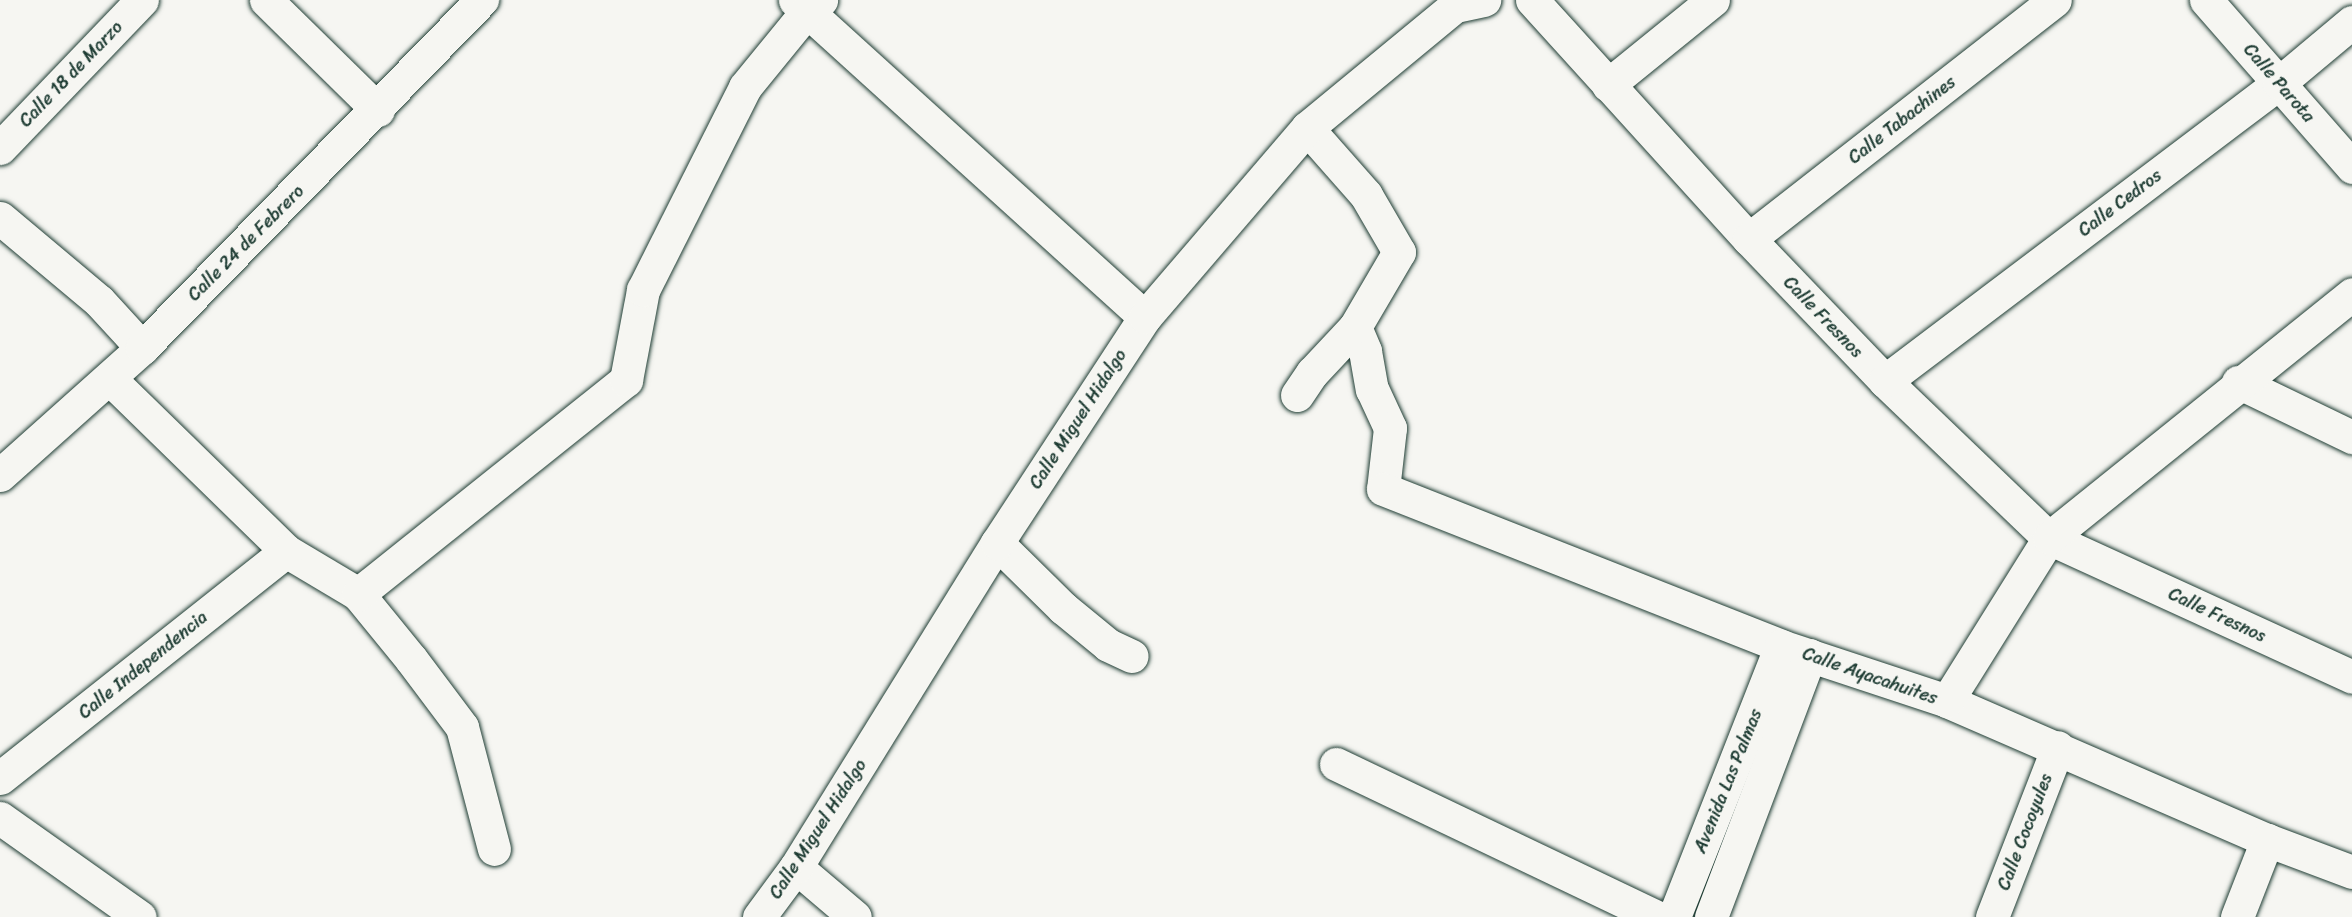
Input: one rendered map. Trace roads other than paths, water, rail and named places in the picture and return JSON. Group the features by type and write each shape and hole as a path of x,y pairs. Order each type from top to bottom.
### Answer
{"street":[{"name":"Calle 18 de Marzo","path":"0,148 142,0"},
{"path":"266,0 378,110"},
{"name":"Calle 24 de Febrero","path":"0,475 142,348 378,110 482,0"},
{"name":"Calle Miguel Hidalgo","path":"759,917 796,867 997,543 1145,317 1307,128 1455,6 1484,0"},
{"name":"Calle Fresnos","path":"1532,0 1749,239 1885,381 2049,538 2352,677"},
{"path":"1608,85 1713,0"},
{"name":"Calle Tabachines","path":"1749,239 2055,0"},
{"name":"Calle Parota","path":"2206,0 2352,167"},
{"path":"358,594 626,380 643,290 745,87 808,4 1145,317"},
{"name":"Calle Cedros","path":"1885,381 2279,83 2352,22"},
{"path":"1297,395 1312,373 1355,327 1399,252 1366,195 1307,128"},
{"path":"0,218 99,301 142,348"},
{"path":"1947,701 2049,538 2238,382 2352,294"},
{"name":"Calle Ayacahuites","path":"1355,327 1365,351 1372,390 1390,428 1383,489 1796,651 1947,701 2058,747 2267,840 2352,872"},
{"path":"110,379 285,551 358,594 462,727 494,849"},
{"path":"2238,382 2352,437"},
{"path":"997,543 1063,608 1108,645 1131,656"},
{"name":"Calle Independencia","path":"0,778 285,551"},
{"path":"1711,917 1796,651"},
{"name":"Avenida Las Palmas","path":"1674,917 1796,651"},
{"name":"Calle Cocoyules","path":"1992,917 2058,747"},
{"path":"1336,764 1656,917"},
{"path":"0,818 134,915"},
{"path":"2237,917 2267,840"},
{"path":"796,867 855,917"}]}
